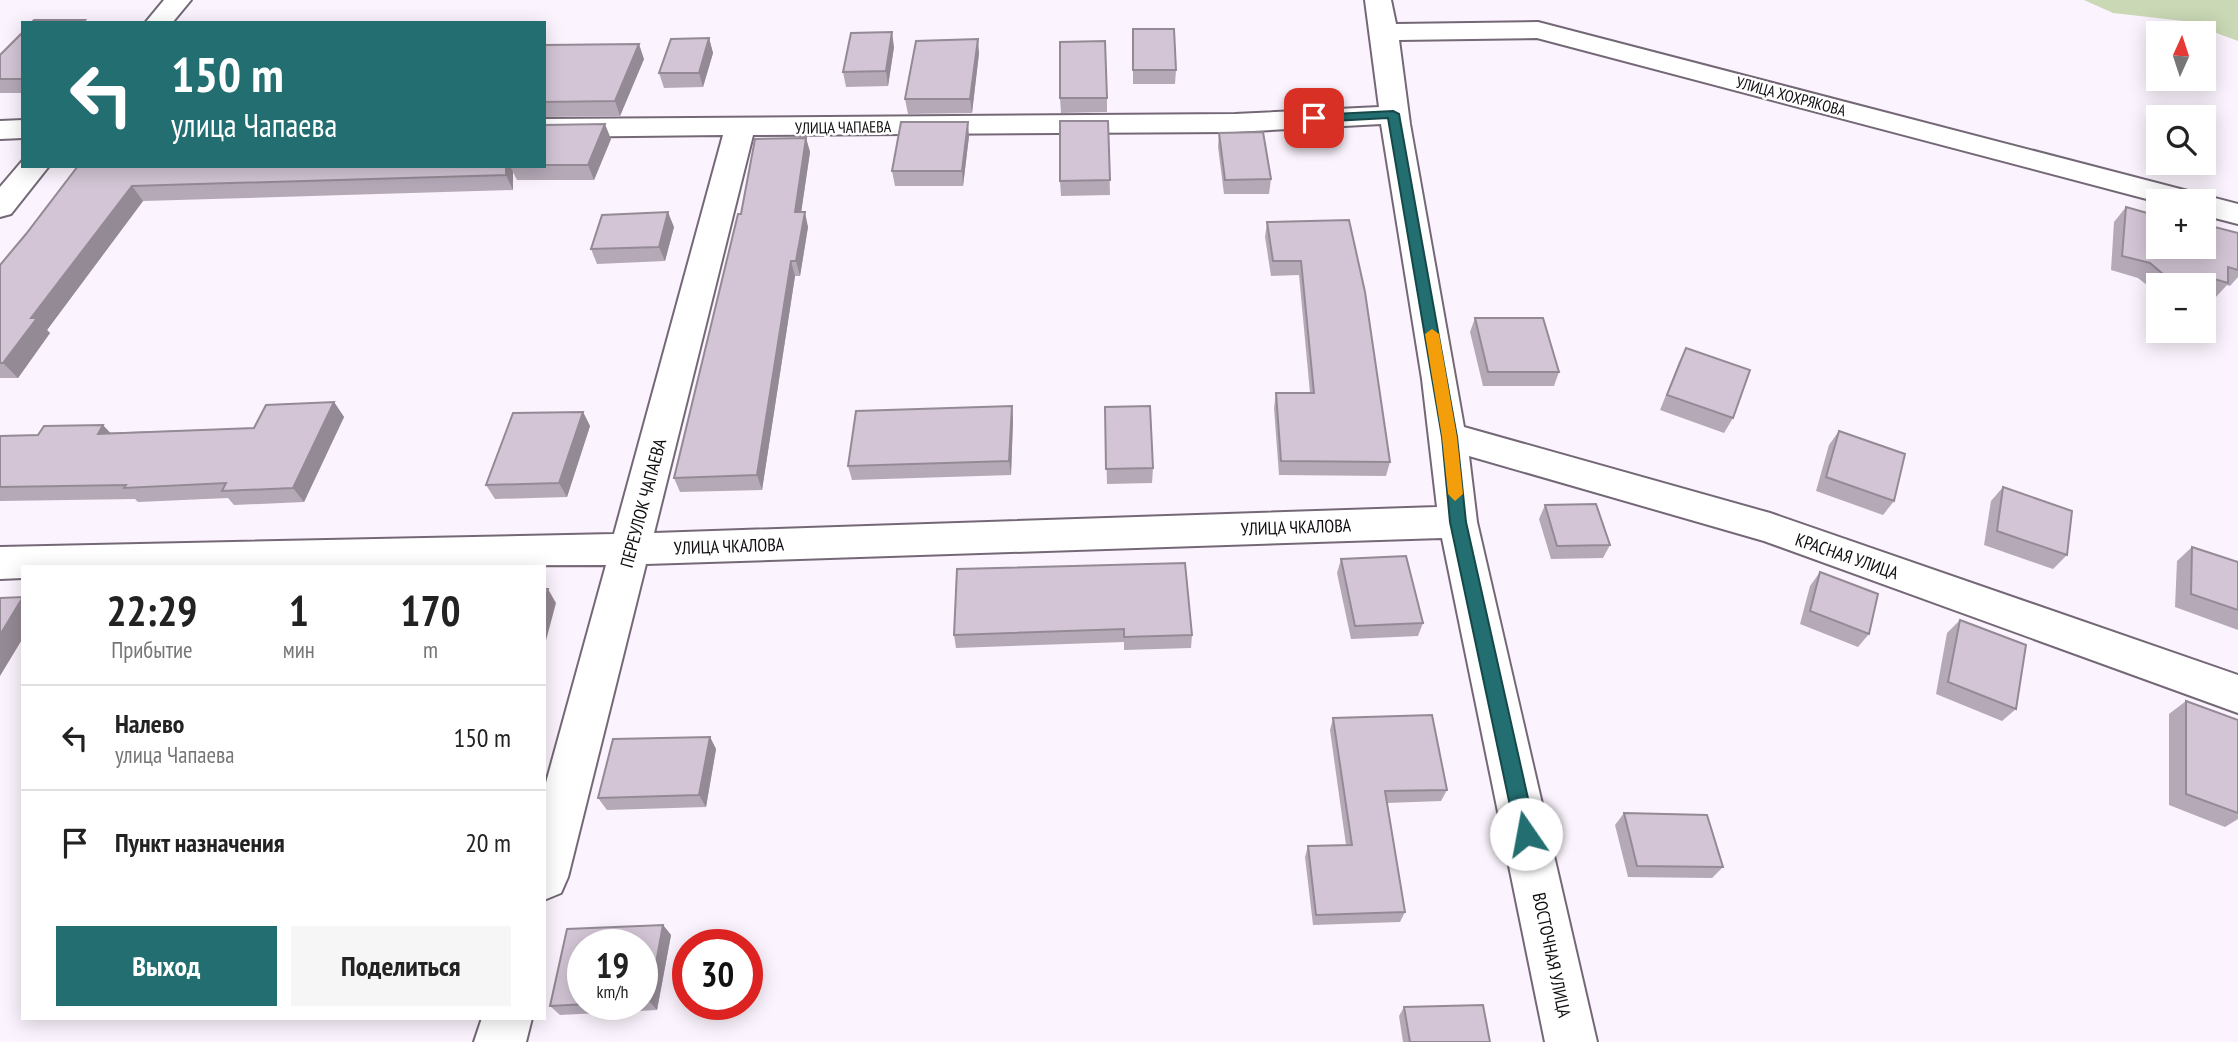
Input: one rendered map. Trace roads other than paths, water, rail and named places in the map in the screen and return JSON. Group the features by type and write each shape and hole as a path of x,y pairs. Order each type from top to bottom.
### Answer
{"street":[{"path":"160,21 178,0"},
{"name":"ВОСТОЧНАЯ УЛИЦА","path":"1382,16 1393,114 1450,437 1458,522 1571,1042"},
{"name":"УЛИЦА ХОХРЯКОВА","path":"1382,16 1538,30 2146,189"},
{"name":"УЛИЦА ЧАПАЕВА","path":"546,128 1235,123 1393,114"},
{"name":"ПЕРЕУЛОК ЧАПАЕВА","path":"546,870 740,128"},
{"path":"0,130 21,129"},
{"path":"0,207 32,168"},
{"path":"2216,208 2238,214"},
{"name":"КРАСНАЯ УЛИЦА","path":"1450,437 1770,528 2238,694"},
{"name":"УЛИЦА ЧКАЛОВА","path":"0,563 632,549 1458,522"},
{"path":"500,1042 506,1020"}]}
